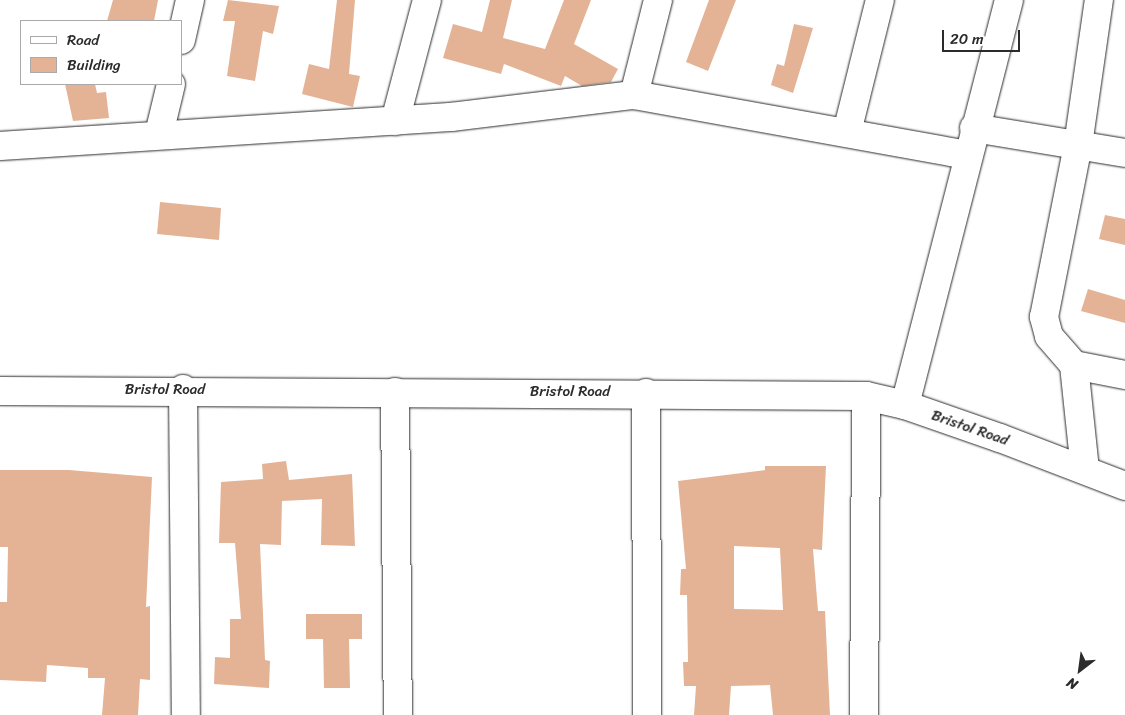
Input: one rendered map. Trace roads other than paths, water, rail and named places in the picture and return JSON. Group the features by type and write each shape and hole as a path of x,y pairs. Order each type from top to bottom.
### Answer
{"street":[{"path":"182,36 190,0"},
{"path":"395,121 427,0"},
{"path":"634,95 658,0"},
{"path":"847,132 880,0"},
{"path":"904,405 974,128 1009,0"},
{"path":"1085,470 1074,365 1049,336 1044,317 1078,145 1099,0"},
{"path":"159,134 171,85"},
{"path":"0,146 508,112 634,95 967,155"},
{"path":"974,128 1125,153"},
{"path":"1074,365 1125,375"},
{"path":"183,389 186,715"},
{"name":"Bristol Road","path":"0,391 183,389 866,396 904,405 1125,486"},
{"path":"395,392 398,715"},
{"path":"646,393 648,715"},
{"path":"864,715 866,396"}]}
